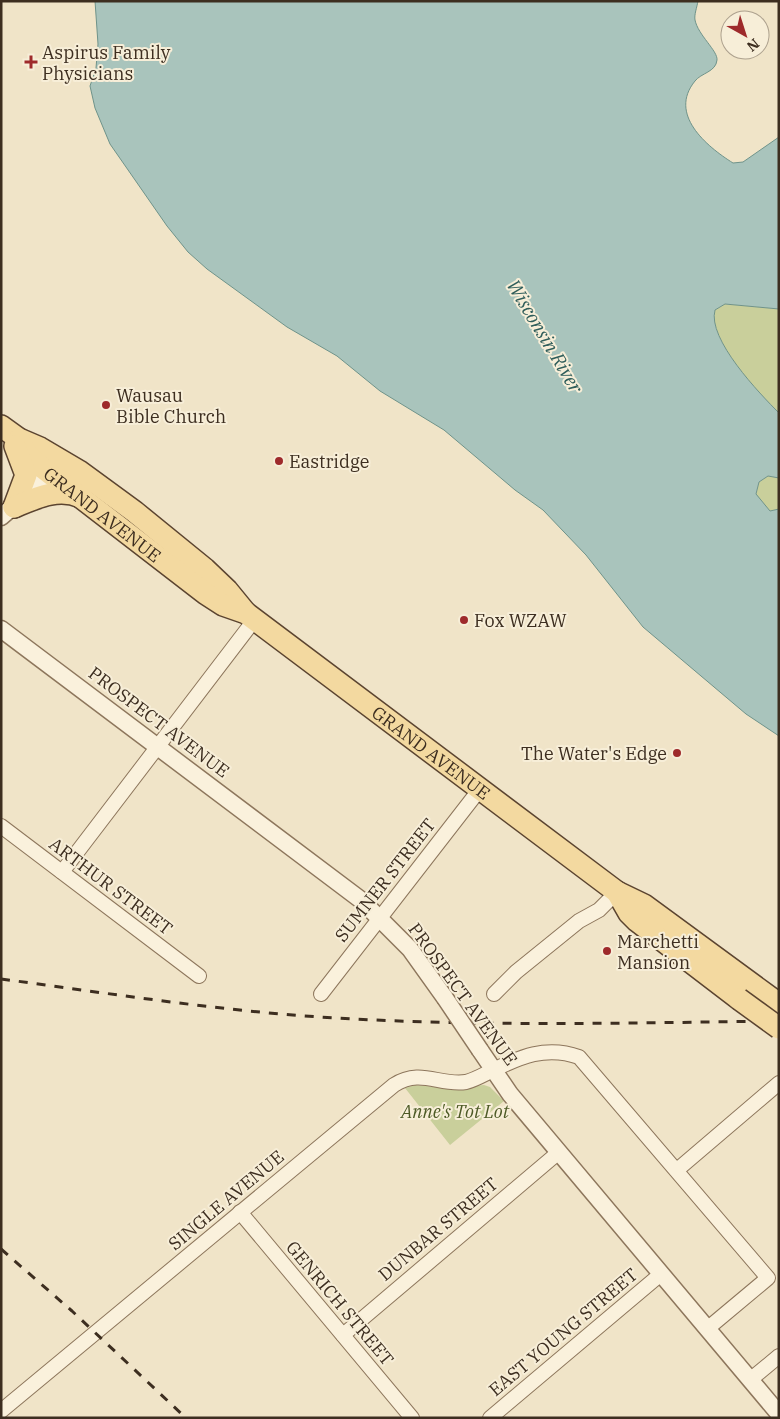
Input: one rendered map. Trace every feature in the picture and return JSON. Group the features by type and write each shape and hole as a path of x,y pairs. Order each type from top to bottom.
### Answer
{"main road":[{"name":"GRAND AVENUE","path":"10,432 40,448 81,497 210,597 223,605 250,616"},
{"path":"8,512 26,475 10,432"},
{"name":"GRAND AVENUE","path":"58,468 104,489 187,554 227,590 250,616 617,892 644,905 774,1001"},
{"path":"8,512 53,494 68,493 81,497"},
{"name":"GRAND AVENUE","path":"617,892 636,921 779,1028"}],"street":[{"path":"8,512 58,468"},
{"path":"62,872 157,747 250,616"},
{"name":"PROSPECT AVENUE","path":"1,629 349,890 380,917 415,956 510,1094 779,1414"},
{"name":"SUMNER STREET","path":"321,994 480,789"},
{"name":"ARTHUR STREET","path":"1,826 199,976"},
{"path":"494,994 579,920 600,909 617,892"},
{"name":"SINGLE AVENUE","path":"1,1410 399,1082 416,1077 466,1082 535,1052 567,1052 579,1057 768,1278 707,1329"},
{"path":"677,1170 779,1083"},
{"name":"DUNBAR STREET","path":"343,1335 558,1152"},
{"name":"GENRICH STREET","path":"240,1212 412,1418"},
{"name":"EAST YOUNG STREET","path":"490,1418 661,1274"},
{"path":"750,1380 779,1356"}],"green space":[{"path":"725,304 779,309 779,413 759,393 736,365 719,336 715,322 715,310"},
{"path":"768,476 779,478 779,509 770,511 756,495 759,482"},
{"name":"Anne's Tot Lot","path":"415,1085 449,1088 484,1085 490,1087 504,1101 450,1145 405,1088"}],"water":[{"name":"Wisconsin River","path":"95,1 698,1 695,20 717,60 711,70 695,81 688,93 686,105 688,117 694,128 712,148 733,163 743,162 779,137 779,309 725,304 715,310 715,322 719,336 737,365 748,380 779,413 779,478 768,476 759,482 756,494 770,511 779,509 779,736 746,714 643,627 586,555 543,510 515,490 444,430 380,391 337,356 287,327 207,269 188,252 167,226 110,144 95,108 90,86 96,68 98,44"}],"railway":[{"path":"1,979 160,1001 320,1017 550,1024 779,1021"},
{"path":"1,1249 72,1311 186,1418"}],"place":[{"name":"Aspirus Family Physicians","path":"31,62"},
{"name":"Wausau Bible Church","path":"106,405"},
{"name":"Eastridge","path":"279,461"},
{"name":"Fox WZAW","path":"464,620"},
{"name":"The Water's Edge","path":"677,753"},
{"name":"Marchetti Mansion","path":"607,951"}]}
